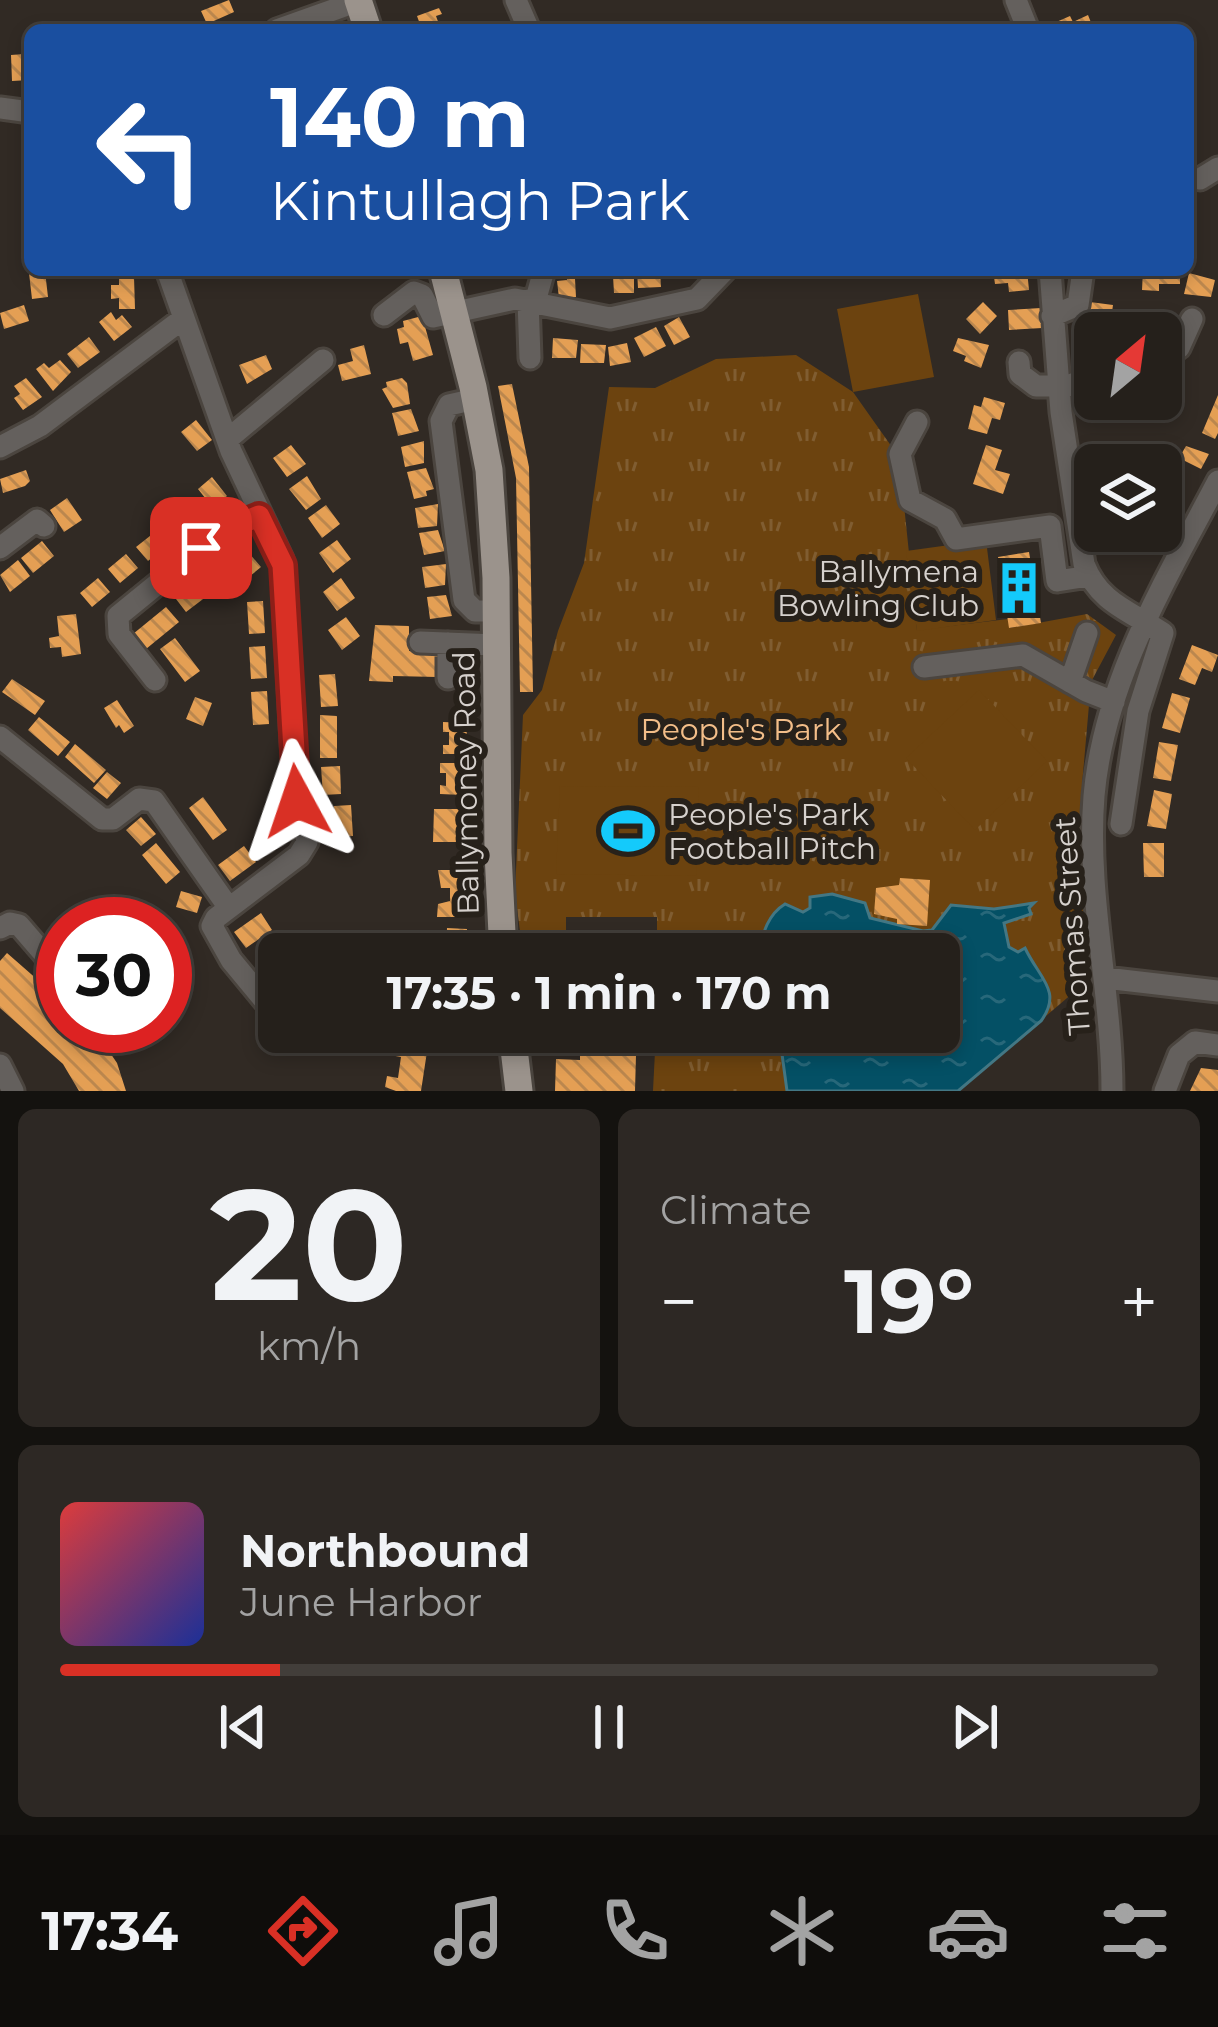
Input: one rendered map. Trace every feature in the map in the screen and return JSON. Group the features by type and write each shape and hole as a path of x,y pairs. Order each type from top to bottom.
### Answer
{"main road":[{"name":"Ballymoney Road","path":"445,276 489,470 497,611 502,933"},
{"path":"514,1053 519,1091"}],"street":[{"path":"294,24 358,1"},
{"path":"169,276 230,445 283,565 294,778 308,842 302,853 212,923 215,934 258,990"},
{"path":"530,358 531,301 541,276"},
{"path":"384,315 412,292 422,295 433,317 505,300 610,318 697,299 719,276"},
{"path":"1050,276 1059,388 1092,586 1108,602 1163,633 1138,711 1121,824"},
{"path":"1052,316 1078,305 1082,276"},
{"path":"0,447 40,426 184,318"},
{"path":"1182,341 1192,319"},
{"path":"230,445 323,360"},
{"path":"1019,362 1019,372 1038,387 1074,383"},
{"name":"Ballymoney Road","path":"476,399 449,405 441,421 462,594 472,610 497,611"},
{"path":"917,422 900,454 910,500 945,519 956,538 1050,526 1057,581 1089,576"},
{"name":"Thomas Street","path":"1112,1091 1095,882 1094,797 1114,702 1144,621 1218,481"},
{"path":"155,680 118,634 118,616 210,542 259,516"},
{"path":"0,548 37,520 44,526"},
{"path":"1070,682 1087,633"},
{"path":"420,642 497,645"},
{"path":"448,643 448,678"},
{"path":"924,667 1023,655 1114,702"},
{"path":"0,737 101,819 113,819 139,799 154,801 229,908"},
{"path":"0,928 10,923 19,926 36,945"},
{"path":"1105,978 1218,991"},
{"path":"1166,1091 1179,1055 1195,1042 1218,1045"},
{"path":"0,1065 13,1091"}],"green space":[{"path":"918,294 934,377 853,392 837,309"},
{"name":"People's Park","path":"796,355 853,392 899,457 917,630 1008,619 1010,628 1087,614 1116,635 1091,682 1082,785 1087,981 958,1091 653,1091 655,1053 960,1053 960,933 657,933 657,917 566,917 566,933 520,933 515,893 523,715 542,690 584,563 609,387 655,388 716,359"},
{"path":"986,540 996,620 917,631 906,551"},
{"path":"979,690 1047,761 975,830 906,758"},
{"name":"People's Park Football Pitch","path":"560,786 699,787 696,876 556,874"}],"water":[{"path":"832,894 865,903 870,918 923,931 932,930 951,905 994,909 1034,903 1031,914 1004,923 1009,947 1018,952 1025,948 1046,984 1047,1010 1041,1021 958,1091 787,1091 782,1053 960,1053 960,933 765,933 779,908 785,904 803,912 810,908 810,897"}],"building":[{"path":"229,0 234,12 207,24 201,11"},
{"path":"439,8 442,14 436,16 439,24 420,24 417,16"},
{"path":"1088,15 1092,24 1054,23 1070,16 1073,22"},
{"path":"24,54 24,80 12,81 11,55"},
{"path":"29,276 46,276 48,297 32,299"},
{"path":"567,276 584,276 575,279 576,297 559,298 557,281 567,280"},
{"path":"613,276 634,276 634,293 614,293"},
{"path":"637,276 660,276 661,287 638,288"},
{"path":"994,276 1028,276 1029,290 1009,292 1008,283 995,284"},
{"path":"1143,276 1180,276 1180,284 1159,284 1159,291 1142,290"},
{"path":"1188,276 1215,280 1211,297 1184,294"},
{"path":"119,277 134,277 135,309 119,309 119,298 111,299 111,285 119,285"},
{"path":"983,302 997,316 980,334 966,319"},
{"path":"1090,302 1113,305 1112,312 1089,312"},
{"path":"24,305 29,321 4,329 0,313"},
{"path":"1041,308 1042,328 1009,330 1008,310"},
{"path":"111,312 116,320 122,315 132,327 114,341 99,322"},
{"path":"422,316 433,355 413,361 408,342 400,344 397,329 404,327 403,321"},
{"path":"679,317 690,337 674,345 664,326"},
{"path":"656,327 666,346 644,357 634,338"},
{"path":"89,337 100,352 78,368 67,354"},
{"path":"553,338 578,340 576,358 552,358"},
{"path":"958,338 989,345 981,368 953,351"},
{"path":"627,343 631,362 610,366 608,347"},
{"path":"581,344 606,345 604,363 580,363"},
{"path":"364,345 371,374 342,381 338,365 353,361 350,349"},
{"path":"266,355 272,369 247,384 239,365"},
{"path":"60,360 71,372 53,391 36,369 44,363 49,368"},
{"path":"26,378 42,397 23,410 14,398 20,394 14,386"},
{"path":"402,378 410,404 393,408 382,389 386,382"},
{"path":"512,384 529,467 533,692 520,692 516,478 498,386"},
{"path":"1218,395 1218,433 1215,439 1202,433"},
{"path":"984,397 1005,403 1000,420 992,418 987,434 968,429 974,405 981,407"},
{"path":"411,409 419,431 398,436 392,413"},
{"path":"196,420 212,440 197,451 181,432"},
{"path":"424,441 424,463 405,467 401,447"},
{"path":"291,445 306,464 287,477 273,458"},
{"path":"986,445 1002,450 995,470 1010,474 1003,494 973,484"},
{"path":"1186,446 1209,454 1201,469 1182,460"},
{"path":"426,468 434,489 414,499 407,472"},
{"path":"26,470 30,481 25,486 3,493 0,479"},
{"path":"307,476 321,499 306,510 289,489"},
{"path":"212,477 227,496 213,508 198,489"},
{"path":"67,498 82,520 64,532 50,510"},
{"path":"438,504 437,526 418,528 415,508"},
{"path":"326,505 340,524 322,538 308,518"},
{"path":"183,507 195,521 177,536 165,522"},
{"path":"438,530 445,551 424,555 419,533"},
{"path":"155,532 166,546 148,561 136,547"},
{"path":"337,540 351,559 333,573 319,553"},
{"path":"42,541 54,556 33,573 21,558"},
{"path":"243,546 261,567 249,577 231,557"},
{"name":"Ballymena Bowling Club","path":"1029,552 1041,623 1009,628 998,557"},
{"path":"126,554 138,568 120,583 108,569"},
{"path":"18,560 30,576 10,592 0,575"},
{"path":"446,564 445,585 425,588 422,567"},
{"path":"204,577 215,590 186,612 176,599"},
{"path":"98,578 110,592 92,607 80,593"},
{"path":"341,578 355,598 337,611 323,592"},
{"path":"446,595 452,616 430,619 427,597"},
{"path":"263,601 265,633 249,634 247,602"},
{"path":"166,607 179,622 146,649 133,634"},
{"path":"76,614 81,654 62,657 61,647 50,648 49,638 59,636 57,616"},
{"path":"346,617 360,636 342,650 328,630"},
{"path":"375,625 409,626 409,651 438,652 437,677 369,681"},
{"path":"175,638 200,671 185,682 160,649"},
{"path":"1192,645 1218,655 1212,672 1202,668 1195,685 1179,679"},
{"path":"265,646 267,678 251,679 249,647"},
{"path":"335,674 338,706 321,707 319,675"},
{"path":"12,679 45,701 35,715 2,692"},
{"path":"267,691 269,724 253,725 251,692"},
{"path":"1172,693 1190,698 1180,733 1162,728"},
{"path":"195,697 212,703 203,726 186,719"},
{"path":"117,700 134,726 124,733 104,708"},
{"path":"320,715 337,716 337,758 320,758"},
{"path":"39,717 70,742 58,756 28,730"},
{"path":"443,722 467,723 466,754 443,754 449,732 443,732"},
{"path":"1159,742 1178,745 1171,781 1153,778"},
{"path":"75,744 106,770 94,783 65,757"},
{"path":"440,763 464,763 463,795 440,794 446,773 440,773"},
{"path":"340,766 341,794 323,795 321,767"},
{"path":"107,772 121,783 107,799 93,788"},
{"path":"1154,790 1172,794 1166,829 1147,826"},
{"path":"203,797 227,830 213,840 189,808"},
{"path":"351,805 353,836 336,837 334,806"},
{"path":"434,809 465,809 464,842 433,842"},
{"path":"141,817 156,834 141,846 126,830"},
{"path":"277,820 288,834 272,847 261,833"},
{"path":"156,843 180,872 166,884 142,855"},
{"path":"1143,843 1164,843 1164,877 1144,877"},
{"path":"244,846 256,862 230,881 218,865"},
{"path":"438,870 463,870 463,917 437,917 438,904 450,901 450,888 441,888"},
{"path":"900,878 930,880 927,926 897,924 897,919 874,914 876,888 899,885"},
{"path":"181,891 202,897 197,913 192,912 192,897 179,897"},
{"path":"261,913 272,930 258,933 258,940 246,948 234,932"},
{"path":"447,928 467,929 467,933 447,933"},
{"path":"7,953 36,978 36,1040 0,1008 0,961"},
{"path":"51,1053 110,1053 126,1091 79,1091"},
{"path":"427,1053 421,1091 385,1087 387,1076 398,1078 401,1057 390,1055"},
{"path":"580,1053 655,1053 636,1055 635,1091 555,1091 556,1059 580,1060"},
{"path":"1201,1068 1218,1070 1218,1091 1190,1091"}],"place":[{"name":"Ballymena Bowling Club","path":"1019,588"},
{"name":"People's Park Football Pitch","path":"628,831"}],"route":[{"path":"201,548 259,516 282,559 297,801"}]}
